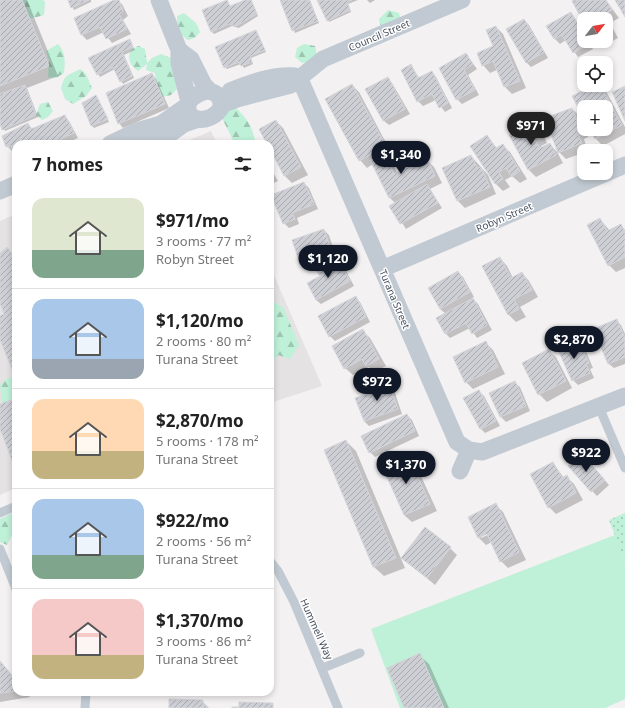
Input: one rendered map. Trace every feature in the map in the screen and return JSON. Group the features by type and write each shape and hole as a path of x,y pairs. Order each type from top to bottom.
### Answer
{"street":[{"path":"159,0 180,50 179,63 189,114 196,120"},
{"name":"Council Street","path":"216,97 236,99 291,85 323,59 462,0"},
{"path":"155,140 169,135 184,124 196,120 202,120 217,113 216,97 204,85 191,59 180,50"},
{"name":"Turana Street","path":"299,77 450,428 457,442 469,450"},
{"path":"118,140 137,131 161,124 196,95 216,97"},
{"name":"Robyn Street","path":"382,269 625,166"},
{"path":"0,191 12,186"},
{"path":"460,471 469,450 482,452 494,449 625,396"}],"lane":[{"path":"599,407 625,468"},
{"path":"0,513 12,508"},
{"path":"0,549 12,579"},
{"name":"Hummell Way","path":"274,566 294,602 308,639 323,668 338,708"},
{"path":"323,668 360,654"},
{"path":"85,708 86,696"}],"shaded area":[{"path":"211,131 215,140 189,140"},
{"path":"12,216 12,490 0,495 0,221"},
{"path":"274,275 322,386 274,402"}],"green space":[{"path":"16,0 43,0 45,2 44,15 26,18"},
{"path":"388,10 399,13 402,24 381,27 379,19"},
{"path":"184,13 196,23 200,32 195,38 188,40 178,32 177,16"},
{"path":"58,44 64,54 64,73 56,78 48,77 49,60 46,51"},
{"path":"304,44 315,46 317,55 313,62 302,63 295,57 297,48"},
{"path":"139,46 145,49 147,63 152,58 161,54 171,58 177,89 171,95 162,97 155,73 146,70 147,64 138,71 132,65 129,57 131,51"},
{"path":"80,69 86,74 92,88 86,96 73,104 65,99 61,88 67,76"},
{"path":"48,102 53,111 48,117 42,120 36,115 40,104"},
{"path":"235,107 250,126 255,140 233,140 221,116"},
{"path":"274,302 283,307 299,345 290,359 278,355 274,359"},
{"path":"12,377 12,402 2,403 0,385 6,379"},
{"path":"625,513 625,562 609,520"},
{"path":"12,514 12,535 7,545 0,542 0,519"},
{"path":"615,535 625,562 625,699 605,708 400,708 371,629"}],"building":[{"path":"0,0 22,0 49,66 0,86"},
{"path":"68,0 89,0 71,8"},
{"path":"114,0 119,0 123,11 119,14 127,29 106,39 100,27 81,35 74,18"},
{"path":"227,0 230,6 245,0 251,0 257,14 236,26 229,24 211,32 202,10"},
{"path":"280,0 309,0 318,21 292,31"},
{"path":"317,0 352,0 347,2 350,10 327,21"},
{"path":"606,0 612,10 608,12 578,12 572,1"},
{"path":"615,0 625,0 625,17"},
{"path":"571,12 577,23 577,48 582,48 573,53 562,35 554,39 546,26"},
{"path":"524,19 544,52 526,63 506,29"},
{"path":"496,26 520,81 504,87 493,61 482,66 477,53 493,46 486,30"},
{"path":"256,30 265,50 250,56 252,62 241,66 239,62 224,68 215,47"},
{"path":"130,39 133,47 122,52 132,76 120,82 113,67 97,75 88,58"},
{"path":"466,53 473,64 464,70 475,90 456,100 439,68"},
{"path":"411,64 418,78 432,71 448,103 439,108 432,94 417,102 401,70"},
{"path":"152,73 165,104 118,124 106,93"},
{"path":"388,77 405,109 383,121 365,89"},
{"path":"352,84 386,146 359,161 325,99"},
{"path":"25,85 36,115 2,130 0,124 0,94"},
{"path":"625,86 625,121 612,92"},
{"path":"580,92 604,92 608,100 577,100 577,106 572,96"},
{"path":"96,95 108,119 91,126 82,103"},
{"path":"572,108 577,120 577,136 579,136 582,143 558,153 545,118"},
{"path":"613,109 622,125 613,130"},
{"path":"65,115 74,133 59,140 12,140 12,148 11,146 6,147 2,136 28,123 31,129"},
{"path":"276,120 301,167 284,176 274,157 274,140 265,140 259,129"},
{"path":"534,122 541,135 534,139 540,148 550,143 556,155 528,170 509,135"},
{"path":"487,135 496,148 503,144 520,171 512,177 506,168 499,172 503,179 495,184 470,146"},
{"path":"593,136 601,136 595,139"},
{"path":"385,153 394,174 427,158 435,176 389,198 370,160"},
{"path":"471,155 477,168 481,167 490,187 457,201 442,168"},
{"path":"304,182 314,204 292,213 295,219 283,224 274,202 274,194"},
{"path":"427,184 438,203 400,224 389,206"},
{"path":"600,218 607,231 621,224 625,232 625,257 608,266 587,225"},
{"path":"324,229 332,253 300,264 292,240"},
{"path":"7,247 12,253 12,369 0,340 0,316 4,314 0,303 0,253"},
{"path":"337,257 350,281 316,300 307,283 320,276 315,269"},
{"path":"500,257 511,278 522,272 532,290 514,299 519,309 508,315 482,266"},
{"path":"458,271 470,292 440,309 428,288"},
{"path":"356,296 366,317 329,337 318,316"},
{"path":"473,298 487,325 472,334 466,323 445,334 436,318"},
{"path":"617,319 625,339 625,357 608,364 593,329"},
{"path":"363,329 379,359 366,366 362,359 344,369 332,346"},
{"path":"565,339 569,348 580,343 589,363 586,364 590,373 572,381 555,343"},
{"path":"486,341 498,367 465,383 453,357"},
{"path":"549,349 566,381 538,395 522,363"},
{"path":"388,381 398,409 364,421 355,398 369,394 367,388"},
{"path":"515,381 526,406 500,417 489,393"},
{"path":"479,390 496,421 480,429 463,398"},
{"path":"12,400 12,461 0,429 0,404"},
{"path":"407,414 415,431 369,453 361,436"},
{"path":"346,440 396,558 373,567 324,450"},
{"path":"582,454 605,480 591,492 568,466"},
{"path":"408,455 430,504 404,515 382,466"},
{"path":"553,462 562,478 567,475 576,493 548,508 530,474"},
{"path":"496,503 519,552 500,562 487,534 478,538 468,517"},
{"path":"425,527 451,547 427,578 401,558"},
{"path":"420,653 444,708 404,708 387,668"},
{"path":"0,661 12,675 12,692 0,693"},
{"path":"169,699 203,700 203,705 207,706 207,708 169,708"},
{"path":"239,702 273,703 273,708 232,708 239,707"}]}
